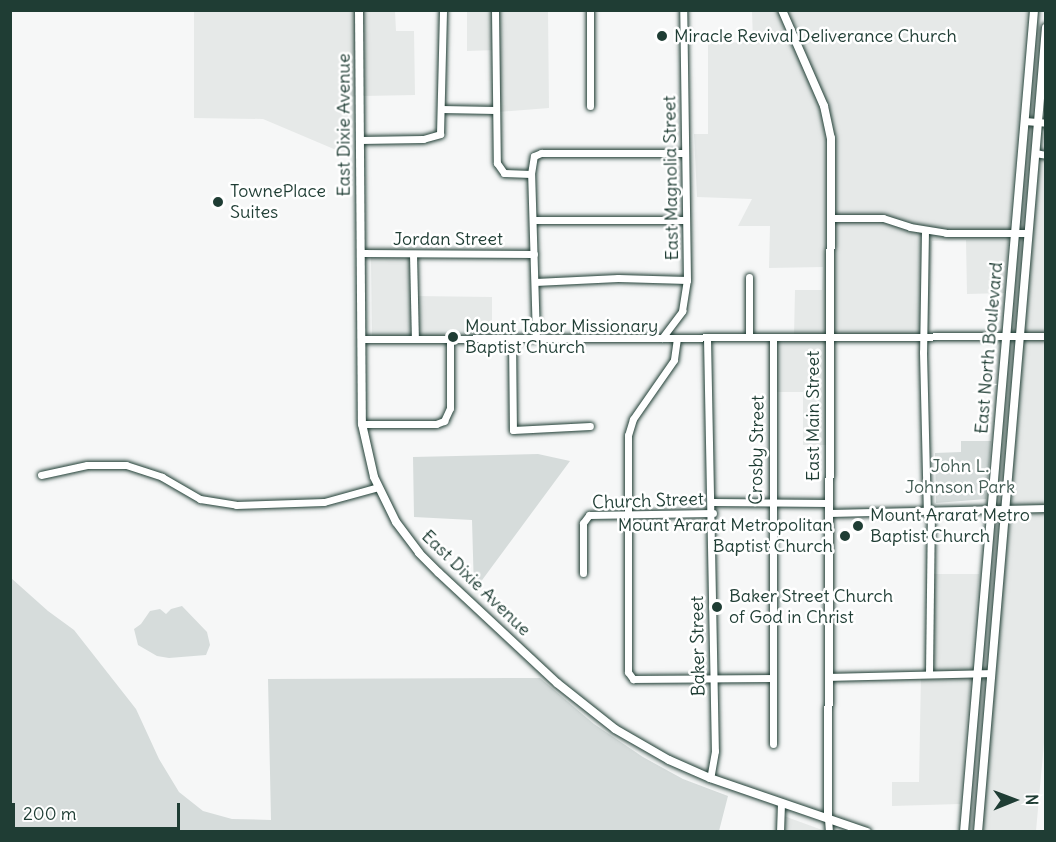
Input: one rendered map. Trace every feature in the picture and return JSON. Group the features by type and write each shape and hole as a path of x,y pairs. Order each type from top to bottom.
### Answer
{"main road":[{"name":"East Dixie Avenue","path":"359,10 362,424 368,455 378,487 396,522 418,553 573,697 628,737 710,778 860,831"},
{"name":"East Main Street","path":"782,10 828,122 830,218 828,818"},
{"name":"East North Boulevard","path":"964,831 1034,10"},
{"name":"East North Boulevard","path":"978,831 1035,153 1042,122 1046,28"}],"street":[{"path":"360,140 436,137 440,134 443,10"},
{"path":"495,10 495,110 499,168 504,172 531,174"},
{"path":"590,10 590,106"},
{"name":"East Magnolia Street","path":"662,338 682,311 687,280 683,10"},
{"path":"441,109 495,110"},
{"path":"1025,121 1042,122"},
{"path":"536,338 532,158 541,153 685,153"},
{"path":"1035,153 1046,155"},
{"path":"830,218 883,218 925,230 962,234 1028,233"},
{"path":"533,220 686,220"},
{"path":"925,230 923,336 929,512 929,673"},
{"name":"Jordan Street","path":"361,253 534,254"},
{"path":"413,254 415,339"},
{"path":"749,277 749,337"},
{"path":"535,282 597,279 687,280"},
{"path":"361,339 1020,334 1046,336"},
{"name":"Crosby Street","path":"772,744 773,337"},
{"path":"512,338 513,430 590,426"},
{"path":"677,338 674,360 642,405 633,420 628,435 628,672 631,677 771,678"},
{"path":"707,338 712,502"},
{"path":"362,424 436,424 444,421 450,408 450,339"},
{"path":"41,475 87,465 126,465 162,477 200,499 236,505 324,502 378,487"},
{"name":"Church Street","path":"583,573 584,518 589,515 713,513 712,502 829,503"},
{"path":"829,513 1004,511 1046,508"},
{"name":"Baker Street","path":"710,778 715,751 713,513"},
{"path":"829,677 929,673 991,674"},
{"path":"780,831 781,803"},
{"name":"East Main Street","path":"828,818 829,831"}],"shaded area":[{"path":"194,11 356,11 357,96 348,97 348,155 263,119 194,118"},
{"path":"363,11 395,11 396,31 414,31 415,95 363,96"},
{"path":"467,11 548,11 549,108 497,112 497,50 467,51"},
{"path":"752,11 779,11 821,107 827,138 826,445 803,445 803,392 774,392 774,337 794,336 795,290 822,290 823,267 769,268 770,226 738,226 752,199 697,197 694,134 708,134 708,43 753,42"},
{"path":"786,11 1027,11 1004,293 967,294 966,240 932,241 929,333 833,336 834,138 832,121"},
{"path":"1045,95 1045,732 1036,831 982,832"},
{"path":"413,256 415,296 492,297 492,335 372,337 371,257"},
{"path":"931,574 979,574 960,804 892,806 892,782 919,782 921,674 933,674"},
{"path":"784,816 825,831 784,831"}],"green space":[{"name":"John L. Johnson Park","path":"961,441 991,441 986,499 936,503 935,453 961,452"},
{"path":"538,454 570,461 474,591 472,520 414,517 413,457"},
{"path":"11,578 48,611 74,630 136,709 159,759 179,792 203,811 232,819 271,820 268,679 540,678 594,724 643,757 683,779 728,796 719,831 11,831"},
{"path":"182,606 207,632 210,645 206,655 169,658 157,656 138,645 134,629 141,624 150,611 160,609 166,614 171,609"}],"place":[{"name":"Miracle Revival Deliverance Church","path":"662,36"},
{"name":"TownePlace Suites","path":"218,202"},
{"name":"Mount Tabor Missionary Baptist Church","path":"453,337"},
{"name":"Mount Ararat Metro Baptist Church","path":"858,526"},
{"name":"Mount Ararat Metropolitan Baptist Church","path":"845,536"},
{"name":"Baker Street Church of God in Christ","path":"717,607"}]}
